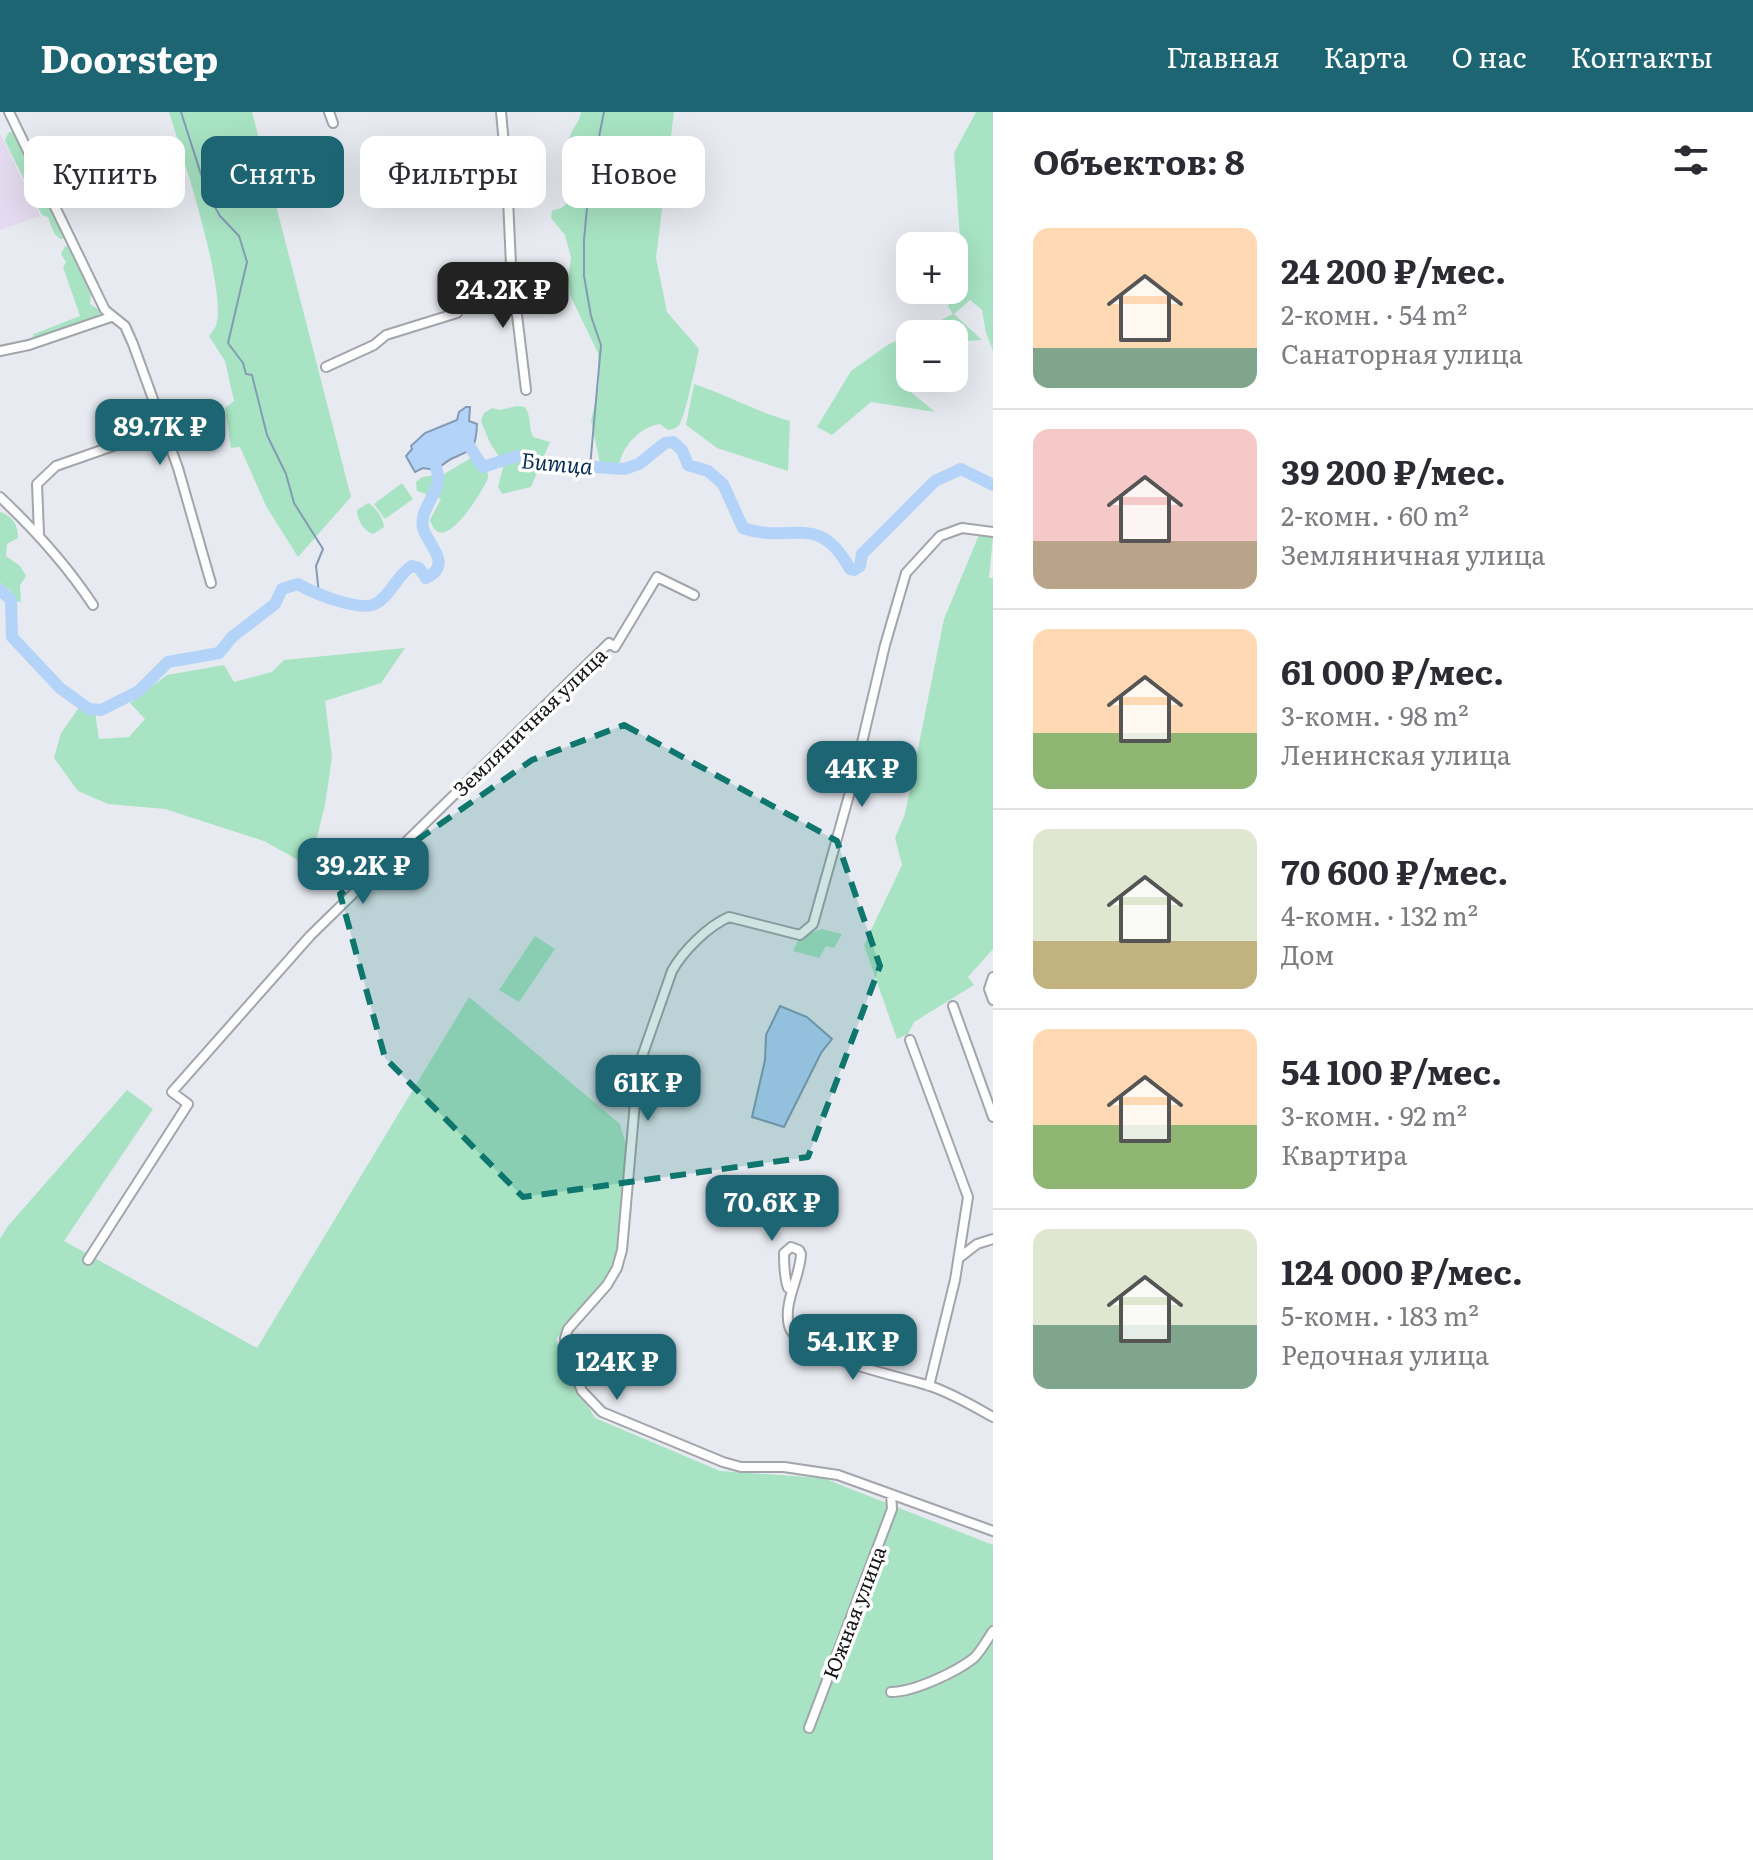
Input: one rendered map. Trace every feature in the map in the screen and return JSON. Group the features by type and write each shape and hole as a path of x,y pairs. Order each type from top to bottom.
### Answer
{"street":[{"path":"9,112 111,317 125,326 133,344 178,468 211,583"},
{"path":"329,112 333,123"},
{"path":"501,112 511,265 526,390"},
{"path":"326,367 374,345 386,335 457,313 453,296 458,285 511,265"},
{"path":"0,351 29,345 111,317"},
{"path":"39,533 37,484 56,466 162,429"},
{"path":"0,497 39,533 70,569 93,605"},
{"path":"993,532 962,528 940,536 906,573 813,924 800,935 729,917 720,921 678,961 658,1007 636,1083 622,1250 617,1268 565,1338 566,1352 582,1391 602,1412 723,1462 741,1467 821,1471 993,1531"},
{"name":"Земляничная улица","path":"88,1260 188,1104 172,1092 310,936 609,643 615,647 657,577 694,595"},
{"path":"991,979 989,989 993,1000"},
{"path":"953,1006 993,1117"},
{"path":"910,1040 968,1197 958,1258 929,1386"},
{"path":"958,1258 974,1246 993,1239"},
{"path":"961,1241 974,1246"},
{"path":"792,1289 789,1328 802,1342 855,1366 958,1396 993,1417"},
{"name":"Южная улица","path":"809,1728 892,1509 891,1494"},
{"path":"891,1692 921,1687 974,1657 993,1631"}],"highlighted area":[{"path":"624,725 837,841 880,966 808,1157 523,1197 385,1058 340,894 532,760"}],"shaded area":[{"path":"0,133 24,183 24,208 36,208 40,216 0,230"}],"green space":[{"path":"169,112 252,112 258,136 201,136 201,208 277,208 351,497 298,557 266,506 240,447 231,448 225,408 234,401 225,361 209,336 216,326 218,309 210,254 185,165 185,136 176,136"},
{"path":"581,112 674,112 671,136 570,136"},
{"path":"976,112 993,112 993,351 982,310 970,300 968,302 968,232 960,232 954,153"},
{"path":"14,131 24,151 24,179 5,141 8,133"},
{"path":"38,208 52,208 65,238 60,239 54,233 48,217 42,215"},
{"path":"561,208 662,208 656,258 667,312 699,349 679,425 668,430 660,424 639,433 624,451 619,466 600,463 591,421 599,385 598,353 570,295 571,257 565,235 551,218 552,211"},
{"path":"65,246 71,247 91,290 90,304 101,311 96,318 31,341 34,334 80,316 63,267 66,262 61,254"},
{"path":"965,304 954,314 960,320 941,320 953,314 948,306"},
{"path":"968,327 982,340 968,341"},
{"path":"896,341 896,392 911,392 935,412 871,402 832,435 817,427 851,371"},
{"path":"694,384 790,421 788,471 717,448 686,425"},
{"path":"525,407 533,437 550,442 531,487 502,494 498,487 504,464 490,443 481,421 484,413 492,408 500,410"},
{"path":"471,458 479,459 484,464 488,478 478,496 452,528 443,532 436,530 430,520 441,499 417,491 416,482 422,477 444,474"},
{"path":"402,483 413,499 385,519 374,504"},
{"path":"368,503 379,513 384,527 373,534 364,528 357,514 357,510"},
{"path":"0,512 14,522 17,529 18,538 7,544 6,556 20,566 26,576 20,585 21,602 15,601 10,590 0,583"},
{"path":"979,535 993,537 989,578 993,578 993,949 968,977 974,985 914,1022 908,1034 897,1039 864,945 902,865 895,838 905,814 944,619"},
{"path":"405,648 381,683 325,701 332,757 325,805 311,861 298,860 264,841 165,809 108,804 78,791 54,758 61,733 80,706 95,712 99,739 129,737 145,719 130,703 167,675 224,665 234,682 272,672 284,660"},
{"path":"822,929 842,934 834,948 826,946 819,958 793,951 800,935"},
{"path":"535,936 555,949 519,1002 499,990"},
{"path":"469,997 620,1124 630,1159 617,1264 556,1339 568,1373 595,1418 720,1471 823,1478 993,1545 993,1860 0,1860 0,1239 127,1090 153,1109 64,1241 257,1348"}],"water":[{"path":"470,407 469,421 477,424 472,447 436,470 423,468 415,472 406,456 411,446 425,433 457,420 459,412"},
{"path":"780,1006 807,1017 832,1039 821,1053 784,1127 752,1117 765,1060 766,1035"}],"waterway":[{"path":"181,112 207,193 220,216 239,236 247,262 228,343 243,363 246,374 252,375 267,435 286,474 294,503 323,549 316,566 319,594"},
{"path":"590,467 601,345 591,316 584,276 584,240 589,186 604,112"},
{"name":"Битца","path":"464,438 483,467 517,456 551,464 624,469 639,464 665,443 673,442 682,450 688,465 708,471 723,484 743,528 815,535 827,540 854,570 860,566 862,554 935,481 961,469 993,485"},
{"name":"Битца","path":"0,590 11,600 12,637 60,688 89,709 101,710 139,691 168,662 219,653 232,637 275,604 282,589 298,584 337,601 370,605 387,595 412,566 419,568 426,578 434,572 438,560 422,521 437,484 436,457"}]}
